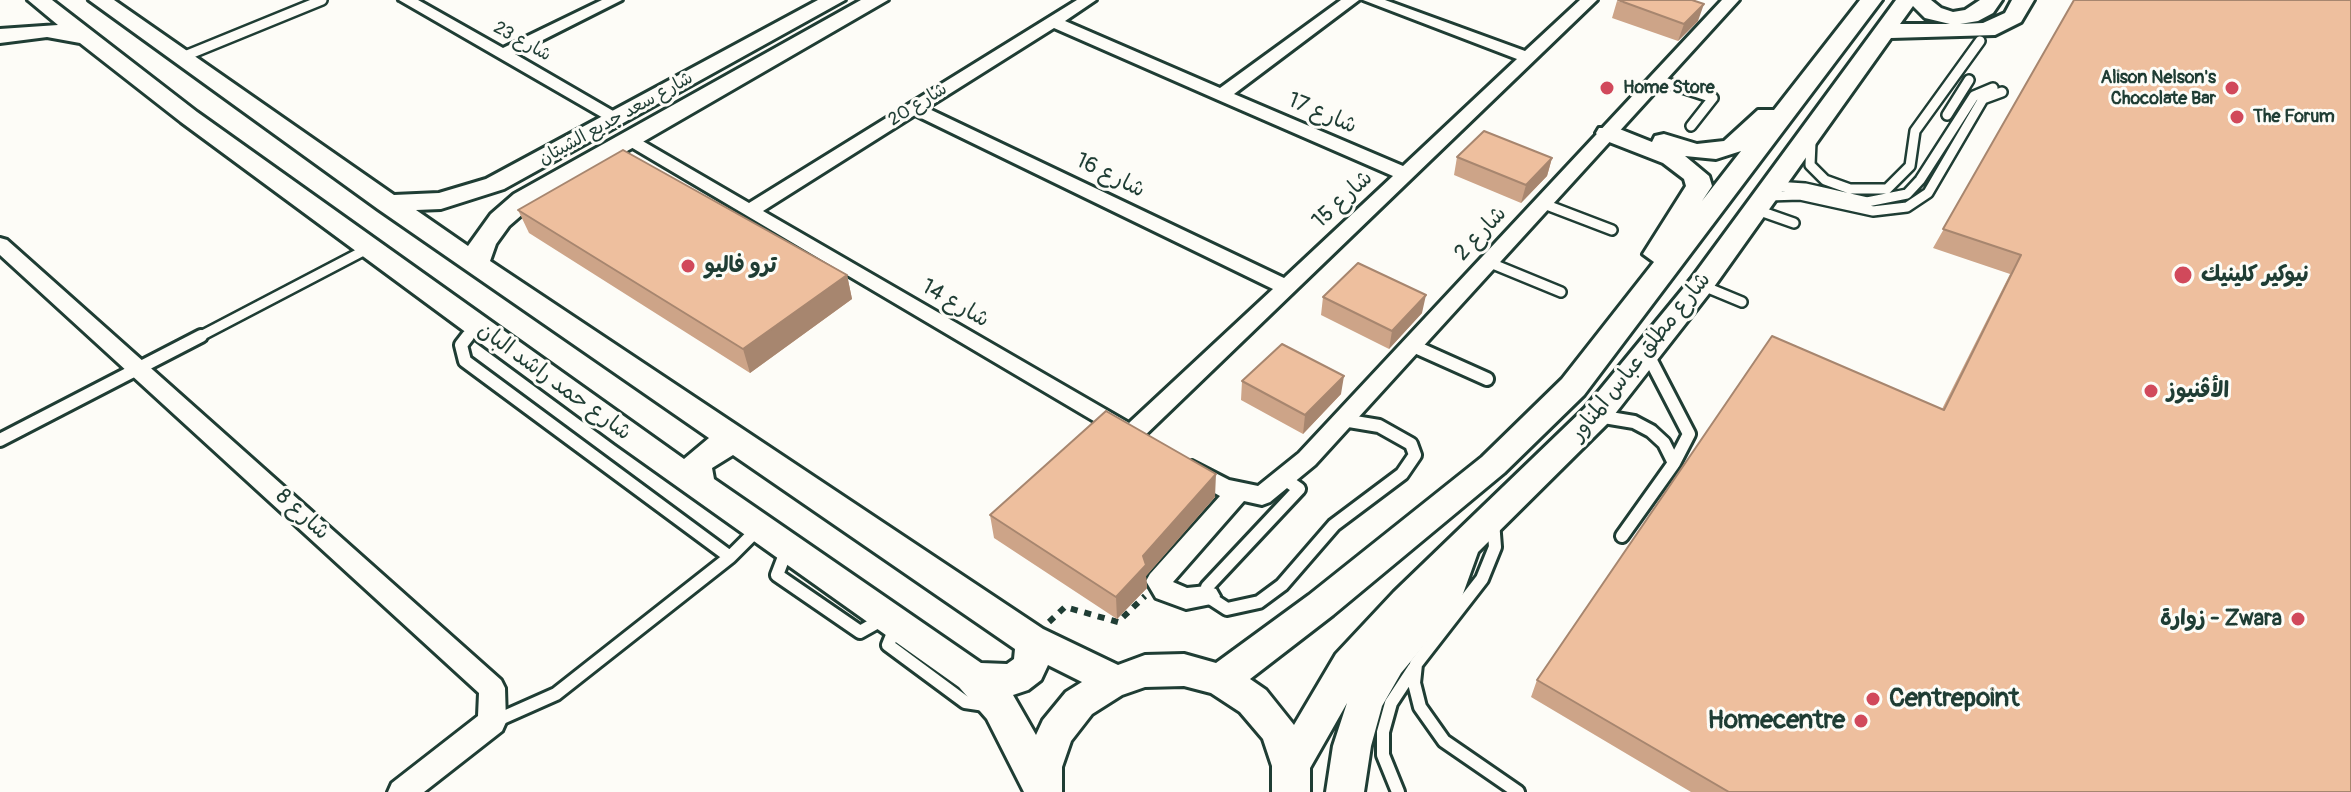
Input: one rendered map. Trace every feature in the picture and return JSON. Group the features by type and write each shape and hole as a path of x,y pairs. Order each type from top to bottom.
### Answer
{"street":[{"name":"شارع حمد راشد البان","path":"39,0 217,138 787,548 972,676 1000,707 1043,788"},
{"path":"100,0 475,264 1030,640 1116,681"},
{"name":"شارع 23","path":"407,0 503,54 623,130"},
{"path":"503,54 614,0"},
{"name":"شارع سعد جديع الشيتان","path":"475,264 483,242 500,220 523,200 623,130 834,0"},
{"name":"شارع سعد جديع الشيتان","path":"387,203 441,201 487,187 526,168 623,130 877,0"},
{"name":"شارع 20","path":"749,211 1088,0"},
{"path":"1222,95 1351,0"},
{"path":"1371,0 1528,58"},
{"name":"شارع 15","path":"1137,439 1286,287 1589,0"},
{"name":"شارع 2","path":"1159,581 1250,494 1283,478 1343,420 1731,0"},
{"name":"شارع مطلق عباس المناور","path":"1221,680 1321,605 1493,465 1573,387 1871,0"},
{"name":"شارع مطلق عباس المناور","path":"1291,779 1349,665 1406,602 1466,547 1596,416 1701,285 1907,0"},
{"path":"1919,0 1933,13 1953,18 1970,16 1985,8 1991,0"},
{"path":"1887,31 1987,30 2013,17 2023,0"},
{"name":"شارع 17","path":"1053,22 1405,174"},
{"path":"0,36 47,30 91,39"},
{"path":"1613,128 1674,145 1716,152 1733,146 1771,111 1799,96"},
{"path":"189,117 223,108 234,97"},
{"name":"شارع 16","path":"913,108 1286,287"},
{"path":"217,138 224,129 239,122 266,119"},
{"path":"1613,128 1687,166 1696,176 1699,186 1654,257 1646,294"},
{"name":"شارع 14","path":"623,130 749,211 1137,439"},
{"path":"526,168 524,174 529,182 551,183"},
{"name":"شارع 8","path":"0,244 492,688 492,722"},
{"path":"700,486 695,471 705,454 738,442"},
{"path":"1170,458 1223,488 1250,494"},
{"path":"1345,792 1352,746 1365,703 1388,662 1448,592 1466,547"},
{"path":"1159,581 1165,591 1186,599 1207,596"},
{"path":"972,676 992,681 1015,679 1028,669 1034,654 1030,640"},
{"path":"1043,788 1043,767 1056,732 1079,703 1116,681 1145,671 1184,670 1221,680 1253,701 1278,730 1291,779"},
{"path":"402,792 492,722"}],"lane":[{"path":"180,58 322,0"},
{"path":"1816,126 1807,158 1816,173 1850,189 1887,189 1906,172 1915,131 1980,41"},
{"path":"1766,197 1800,195 1873,211 1907,207 1928,193 1983,99 1996,89 1969,80 1960,71"},
{"path":"1658,80 1713,98 1691,126"},
{"path":"1947,115 1969,80"},
{"path":"1766,197 1794,223"},
{"path":"1544,204 1612,230"},
{"path":"0,440 369,248"},
{"path":"1488,262 1561,292"},
{"path":"1701,285 1742,302"},
{"path":"476,325 461,345 465,361 730,557"},
{"path":"1411,345 1487,379"},
{"path":"1622,536 1687,442 1688,426 1647,353"},
{"path":"1596,416 1624,420 1651,431 1664,443 1674,463"},
{"path":"1283,478 1299,489 1207,587 1207,596 1227,609 1259,602 1282,585 1334,525 1402,474 1415,455 1411,444 1379,426 1343,420"},
{"path":"1398,792 1383,755 1383,732 1391,703 1416,664 1482,579 1495,547 1493,520"},
{"path":"492,722 556,694 730,557 759,528"},
{"path":"892,620 888,645 965,702 1000,707"},
{"path":"1416,664 1414,683 1420,707 1444,741 1518,792"}],"path":[{"path":"1030,640 1065,607 1118,622 1159,581"}],"building":[{"path":"1618,0 1692,0 1704,4 1684,24"},
{"name":"الأڤنيوز","path":"2074,0 2351,0 2351,792 1729,792 1537,680 1772,336 1944,410 2021,255 1943,229"},
{"path":"1484,131 1552,158 1526,185 1457,157"},
{"name":"ترو فاليو","path":"623,150 847,275 743,349 518,210"},
{"path":"1358,263 1426,295 1392,331 1323,297"},
{"path":"1282,344 1344,376 1305,415 1242,381"},
{"path":"1106,411 1216,474 1143,556 1146,565 1116,597 990,515"}],"place":[{"name":"Home Store","path":"1607,88"},
{"name":"Alison Nelson's Chocolate Bar","path":"2232,88"},
{"name":"The Forum","path":"2237,117"},
{"name":"ترو فاليو","path":"688,266"},
{"name":"نيوكير كلينيك","path":"2183,275"},
{"name":"الأڤنيوز","path":"2151,391"},
{"name":"زوارة - Zwara","path":"2298,619"},
{"name":"Centrepoint","path":"1873,699"},
{"name":"Homecentre","path":"1861,721"}]}
